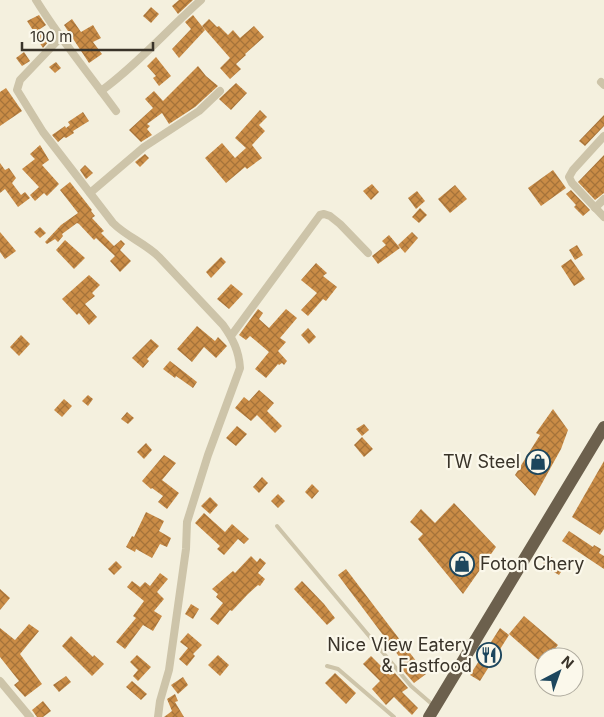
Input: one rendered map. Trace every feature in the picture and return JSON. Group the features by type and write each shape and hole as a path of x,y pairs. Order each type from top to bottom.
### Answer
{"highway":[{"path":"432,712 604,427"}],"street":[{"path":"36,0 60,38 116,111"},
{"path":"101,91 144,56 201,0"},
{"path":"60,38 20,80 17,90 43,132 121,231 150,247 223,325 239,354 240,368 208,455 187,522 186,549 169,670 160,701 158,717"},
{"path":"90,193 144,147 190,118 220,91"},
{"path":"604,136 572,170 569,177 572,183 604,217"},
{"path":"595,208 604,199"},
{"path":"230,336 320,215 324,214 334,219 368,252"},
{"path":"0,681 30,717"}],"lane":[{"path":"277,526 432,712"},
{"path":"327,666 338,669 394,717"}],"building":[{"path":"179,0 193,0 178,14 172,6"},
{"path":"151,7 159,14 151,23 143,16"},
{"path":"39,15 46,25 40,29 49,41 43,48 27,21"},
{"path":"193,15 205,30 179,58 172,49 191,29 185,22"},
{"path":"72,19 81,32 93,25 101,38 93,42 102,54 89,63 64,25"},
{"path":"209,19 228,35 233,30 240,38 254,26 264,37 236,64 241,69 230,79 220,68 230,58 202,26"},
{"path":"24,52 30,61 22,66 16,58"},
{"path":"156,57 171,76 159,86 153,78 156,76 147,66"},
{"path":"56,62 61,68 55,73 49,67"},
{"path":"198,66 218,86 195,107 169,124 162,113 147,124 150,126 147,129 152,135 141,142 129,130 153,108 145,99 154,91 163,101"},
{"path":"236,83 247,93 231,110 219,99"},
{"path":"6,88 22,111 0,126 0,92"},
{"path":"260,110 267,117 259,125 265,131 252,145 262,158 247,169 245,167 226,183 205,158 222,143 235,158 246,148 235,138"},
{"path":"83,112 89,121 73,131 74,133 58,142 52,135 65,126 66,128 70,125 68,122"},
{"path":"604,115 604,126 585,146 579,141"},
{"path":"40,145 49,160 42,165 59,184 47,196 44,193 35,201 30,195 39,187 22,169 35,159 30,154"},
{"path":"145,154 149,158 140,167 135,162"},
{"path":"604,155 604,193 595,200 578,182"},
{"path":"0,163 5,170 9,168 16,178 12,183 21,195 25,192 30,198 18,207 5,189 0,193"},
{"path":"85,165 93,173 86,179 80,170"},
{"path":"553,170 566,188 541,206 528,188"},
{"path":"70,182 92,210 95,216 92,218 104,231 101,233 114,246 121,240 125,244 120,250 131,261 120,272 110,261 115,256 96,238 94,240 77,223 62,234 63,236 58,242 55,239 47,244 45,242 61,225 78,213 60,190"},
{"path":"372,184 379,192 371,200 363,191"},
{"path":"455,185 467,199 450,213 438,199"},
{"path":"571,190 590,210 583,216 574,207 576,205 566,194"},
{"path":"417,191 425,201 416,209 408,198"},
{"path":"420,208 427,215 419,223 412,217"},
{"path":"40,227 46,233 40,238 34,232"},
{"path":"0,232 16,251 5,259 0,252"},
{"path":"412,232 418,238 405,253 398,245"},
{"path":"389,235 400,248 378,264 372,256 386,245 382,241"},
{"path":"65,240 85,258 74,269 56,250"},
{"path":"577,245 583,255 575,260 569,250"},
{"path":"221,257 226,262 211,278 206,272"},
{"path":"571,259 585,279 574,286 561,266"},
{"path":"316,263 327,273 323,276 337,287 326,301 323,299 308,316 301,310 317,293 301,280"},
{"path":"89,275 100,285 92,293 95,296 85,304 97,317 89,325 79,313 77,315 62,299"},
{"path":"231,284 243,294 229,309 217,299"},
{"path":"258,309 263,313 259,319 269,328 286,309 297,318 280,338 286,342 278,351 287,361 284,365 282,363 278,364 266,378 255,369 269,352 250,336 246,340 239,335"},
{"path":"197,326 215,341 218,337 227,346 216,358 204,347 192,362 177,349"},
{"path":"308,328 316,337 309,344 301,335"},
{"path":"21,335 30,344 19,356 10,347"},
{"path":"151,339 159,346 147,359 149,361 143,368 132,358"},
{"path":"170,361 197,382 193,388 163,369"},
{"path":"259,390 274,403 267,411 282,426 275,433 257,415 251,421 235,408 244,397 249,401"},
{"path":"88,395 93,399 88,406 82,401"},
{"path":"64,399 72,406 62,417 54,410"},
{"name":"TW Steel","path":"553,409 568,430 561,449 535,496 515,475 540,435 536,433"},
{"path":"127,412 134,418 128,424 121,419"},
{"path":"364,424 369,430 362,436 356,429"},
{"path":"237,426 247,434 236,446 226,438"},
{"path":"362,437 373,449 364,457 354,445"},
{"path":"146,443 152,450 144,459 137,452"},
{"path":"164,455 176,463 162,480 179,493 167,509 158,502 163,496 142,481"},
{"path":"604,461 604,529 600,535 572,517"},
{"path":"262,477 268,483 259,493 253,487"},
{"path":"312,484 319,491 312,499 305,492"},
{"path":"278,494 285,501 278,508 271,501"},
{"path":"210,497 218,505 210,514 201,506"},
{"name":"Foton Chery","path":"454,503 496,547 463,594 418,539 423,534 410,522 421,509 435,523"},
{"path":"146,512 164,521 159,531 171,538 167,547 160,544 152,558 136,549 135,552 126,547 132,536 134,537"},
{"path":"204,513 225,532 232,524 249,539 244,544 238,539 224,555 217,549 220,546 195,523"},
{"path":"569,531 593,547 594,545 601,549 599,553 604,556 604,569 562,541"},
{"path":"548,555 565,566 559,575 542,565"},
{"path":"251,556 257,562 260,558 266,563 258,573 265,579 260,586 258,585 232,611 230,610 218,625 210,619 223,603 216,597 218,594 212,589 233,571 235,573"},
{"path":"116,561 122,567 114,575 108,569"},
{"path":"346,569 426,674 414,683 400,667 404,663 338,575"},
{"path":"160,573 168,579 157,592 164,599 154,611 162,616 153,631 143,625 125,649 116,642 136,618 133,616 144,601 127,587 132,581 140,587 145,582 150,586"},
{"path":"302,581 335,618 327,625 294,589"},
{"path":"0,589 10,598 0,610"},
{"path":"191,604 199,609 193,619 185,614"},
{"path":"524,616 558,645 556,647 534,647 534,656 509,634"},
{"path":"29,624 39,631 20,654 42,684 25,697 14,685 19,681 0,657 0,628 15,640"},
{"path":"500,628 509,635 480,681 470,675"},
{"path":"188,633 202,645 193,654 195,656 187,666 179,659 188,648 180,642"},
{"path":"71,636 93,657 94,655 104,664 92,676 62,646"},
{"path":"137,655 151,667 138,681 133,676 138,670 130,662"},
{"path":"218,655 229,665 220,676 208,665"},
{"path":"371,656 390,675 394,672 408,688 402,692 418,708 412,715 394,697 386,705 372,689 380,681 363,664"},
{"path":"335,673 356,693 346,704 325,683"},
{"path":"66,676 71,682 59,692 53,685"},
{"path":"183,677 188,685 178,694 171,685"},
{"path":"132,681 147,694 141,700 126,687"},
{"path":"175,694 178,701 175,702 184,717 164,717 172,711 167,699"},
{"path":"43,701 51,711 43,717 37,717 32,710"}],"place":[{"name":"TW Steel","path":"538,462"},
{"name":"Foton Chery","path":"462,564"},
{"name":"Nice View Eatery & Fastfood","path":"489,655"}]}
